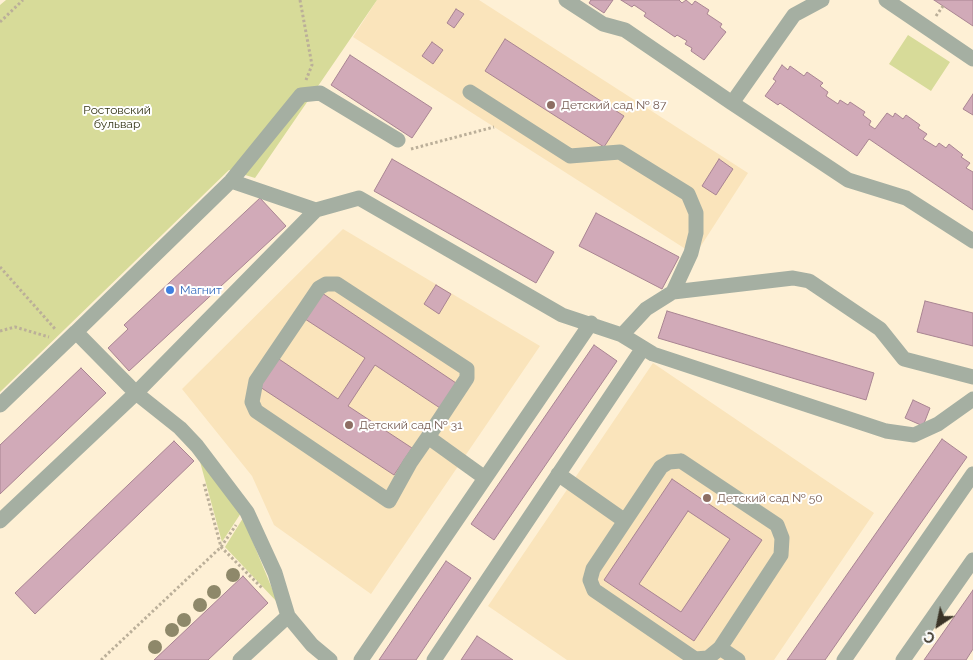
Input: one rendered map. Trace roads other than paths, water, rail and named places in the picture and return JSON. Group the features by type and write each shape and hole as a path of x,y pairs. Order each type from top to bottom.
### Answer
{"lane":[{"path":"566,0 602,24 624,30 848,180 906,198 973,241"},
{"path":"732,103 794,15 822,0"},
{"path":"886,0 973,59"},
{"path":"470,92 570,156 620,152 688,194 696,213 696,233 691,253 673,292"},
{"path":"0,405 231,181 301,94 320,93 398,140"},
{"path":"231,181 316,210"},
{"path":"0,521 136,393 316,210 359,198 562,315 591,323 622,335 653,354 886,431 914,435 938,424 973,399"},
{"path":"622,335 646,309 673,292 793,278 809,281 880,328 904,358 973,377"},
{"path":"326,284 337,284 467,369 467,378 428,437 410,463 389,501 256,411 252,402 256,381 319,288 326,284"},
{"path":"361,660 591,323"},
{"path":"71,337 180,428 197,446 247,512 274,573 288,616 312,645 330,660"},
{"path":"434,660 643,348"},
{"path":"428,437 485,478"},
{"path":"680,461 777,525 782,538 781,555 720,648 708,658 694,659 594,590 590,580 593,569 661,467 669,462 680,461"},
{"path":"558,474 625,521"},
{"path":"844,660 973,474"},
{"path":"903,660 973,560"},
{"path":"240,660 288,616"},
{"path":"720,648 738,660"}],"place":[{"name":"Детский сад № 87","path":"551,105"},
{"name":"Магнит","path":"170,290"},
{"name":"Детский сад № 31","path":"349,425"},
{"name":"Детский сад № 50","path":"707,498"}],"park label":[{"name":"Ростовский бульвар","path":"117,117"}]}
